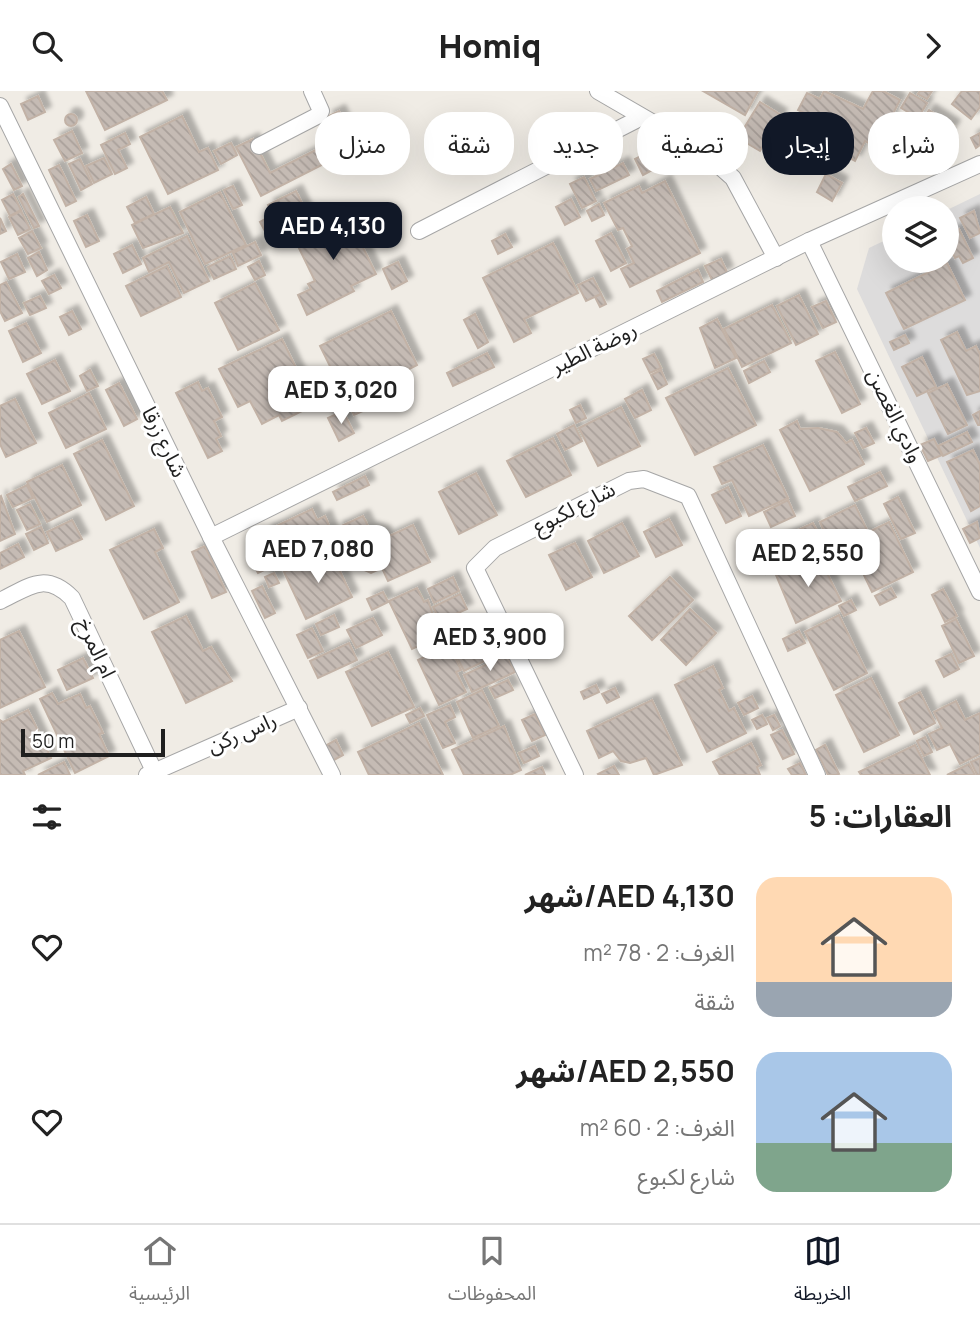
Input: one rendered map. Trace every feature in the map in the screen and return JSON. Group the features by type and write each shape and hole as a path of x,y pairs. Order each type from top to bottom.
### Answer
{"street":[{"path":"259,146 319,115 321,111 312,91"},
{"path":"598,91 637,114"},
{"name":"شارع زرقا","path":"0,106 211,537 332,775"},
{"path":"419,231 637,120"},
{"name":"روضة الطير","path":"211,537 809,241 980,164"},
{"path":"730,175 776,258"},
{"name":"وادي الغصن","path":"809,241 980,591"},
{"name":"شارع لكبوع","path":"575,775 475,568 495,548 629,481 644,479 688,496 817,775"},
{"name":"ام المرخ","path":"0,601 34,584 48,582 61,587 72,598 150,773"},
{"name":"راس ركن","path":"150,773 299,708"}],"shaded area":[{"path":"980,194 980,548 857,289 869,248 882,242 882,273 959,273 959,204"}],"building":[{"path":"86,91 162,91 167,100 105,130"},
{"path":"703,91 758,91 747,112 740,112"},
{"path":"824,91 863,109 873,91 883,91 900,100 894,112 868,112 868,143 865,141 855,161 854,112 798,110 807,93 820,99"},
{"path":"920,91 932,91 927,99 918,94"},
{"path":"962,91 980,91 980,107 971,119 952,104"},
{"path":"910,93 927,103 922,112 908,112 901,108"},
{"path":"38,96 45,112 28,120 21,104"},
{"path":"760,102 776,112 762,112 760,151 748,144 748,122"},
{"path":"71,114 77,120 71,126 65,120"},
{"path":"182,116 199,152 208,148 218,170 168,194 140,137"},
{"path":"72,131 82,153 65,161 54,140"},
{"path":"125,133 130,144 118,150 127,168 115,174 101,145"},
{"path":"980,133 980,145 976,148 971,138"},
{"path":"253,139 270,173 315,150 315,168 261,196 236,147"},
{"path":"231,143 237,155 221,164 214,151"},
{"path":"104,158 112,174 94,183 86,166"},
{"path":"80,159 92,184 81,190 69,164"},
{"path":"623,163 629,175 596,191 590,179 598,175 623,175"},
{"path":"11,164 22,186 14,190 3,169"},
{"path":"59,165 76,201 66,206 49,170"},
{"path":"826,175 842,183 832,201 817,192"},
{"path":"584,177 596,201 582,208 570,184"},
{"path":"665,181 700,253 630,287 621,269 634,263 627,249 632,246 623,228 618,230 604,203 639,186 642,193"},
{"path":"233,186 242,205 233,209 224,190"},
{"path":"296,191 306,211 278,225 268,205"},
{"path":"220,192 246,245 205,264 180,212"},
{"path":"13,194 21,210 10,216 2,200"},
{"path":"23,194 39,226 34,228 19,197"},
{"path":"146,197 154,214 135,223 127,207"},
{"path":"571,199 580,217 565,225 556,207"},
{"path":"599,204 604,215 592,221 587,211"},
{"path":"170,207 183,233 143,248 132,225"},
{"path":"21,211 30,229 18,235 9,217"},
{"path":"974,211 980,233 970,238 960,218"},
{"path":"346,213 376,274 351,286 354,291 307,315 298,295 311,289 308,284 315,281 294,238"},
{"path":"87,215 99,241 86,247 74,221"},
{"path":"269,217 276,231 267,235 260,222"},
{"path":"0,218 6,231 0,234"},
{"path":"959,229 973,258 963,263 959,256"},
{"path":"32,231 41,248 28,254 19,238"},
{"path":"611,233 626,263 611,271 596,241"},
{"path":"505,234 512,247 498,254 492,241"},
{"path":"187,236 209,281 184,293 169,262 149,272 143,258"},
{"path":"255,242 261,255 238,266 233,253"},
{"path":"553,243 578,293 524,319 531,333 514,342 483,278"},
{"path":"132,245 141,264 123,273 114,254"},
{"path":"39,252 47,270 37,276 28,258"},
{"path":"17,254 25,272 9,279 1,262"},
{"path":"230,256 236,269 214,279 208,267"},
{"path":"721,259 727,272 712,280 705,266"},
{"path":"259,261 265,275 255,280 248,267"},
{"path":"398,262 407,281 392,289 383,269"},
{"path":"167,266 181,297 141,316 126,286"},
{"path":"698,270 703,282 662,302 657,291"},
{"path":"927,273 952,273 965,300 904,329 886,293"},
{"path":"54,275 61,288 49,294 42,281"},
{"path":"593,278 601,294 586,301 578,285"},
{"path":"6,282 22,313 5,321 0,311 0,285"},
{"path":"255,283 279,330 238,350 215,303"},
{"path":"601,294 606,304 600,307 595,297"},
{"path":"799,295 818,334 796,345 777,306"},
{"path":"40,296 46,308 30,315 24,303"},
{"path":"826,301 836,322 823,328 812,307"},
{"path":"772,305 791,343 742,367 724,329"},
{"path":"72,311 81,329 69,335 60,317"},
{"path":"391,311 417,365 366,391 374,406 354,415 320,346"},
{"path":"475,314 488,342 478,348 464,320"},
{"path":"717,319 736,358 715,368 700,328"},
{"path":"26,323 41,353 23,362 9,331"},
{"path":"957,332 966,351 976,346 980,354 980,391 967,395 941,340"},
{"path":"905,335 909,343 894,350 890,342"},
{"path":"282,339 314,405 282,421 279,415 262,424 250,401 238,407 219,369"},
{"path":"835,352 860,404 842,413 816,361"},
{"path":"487,353 494,367 453,386 447,373"},
{"path":"654,354 661,368 650,373 643,359"},
{"path":"922,357 936,387 917,396 902,367"},
{"path":"55,360 70,391 42,404 27,374"},
{"path":"764,361 770,372 749,383 744,371"},
{"path":"728,368 756,425 695,455 666,398"},
{"path":"90,370 98,386 87,391 80,376"},
{"path":"661,370 667,384 658,389 651,375"},
{"path":"198,382 202,391 208,388 222,417 214,421 221,436 216,439 222,451 208,458 176,393"},
{"path":"119,383 137,419 124,426 106,390"},
{"path":"947,384 967,425 948,434 928,393"},
{"path":"642,390 651,410 635,418 625,399"},
{"path":"89,393 106,429 66,448 49,413"},
{"path":"15,399 36,443 6,457 0,444 0,406"},
{"path":"580,405 586,418 576,423 570,410"},
{"path":"621,407 640,446 598,466 579,428"},
{"path":"343,411 354,433 339,441 328,418"},
{"path":"980,411 980,425 978,425 973,415"},
{"path":"797,421 800,429 818,428 837,432 846,443 852,440 864,464 810,491 780,430"},
{"path":"574,425 582,441 565,450 557,434"},
{"path":"866,428 874,443 863,448 855,433"},
{"path":"967,432 972,442 943,456 938,446"},
{"path":"553,438 571,475 526,497 507,461"},
{"path":"934,439 942,455 928,461 920,445"},
{"path":"102,440 134,506 106,520 74,454"},
{"path":"763,445 788,498 749,516 732,480 722,484 714,467"},
{"path":"973,450 980,465 980,506 971,511 947,462"},
{"path":"62,465 81,505 47,522 27,482"},
{"path":"880,472 887,486 855,501 848,487"},
{"path":"476,473 497,515 459,534 439,492"},
{"path":"365,476 369,485 337,500 333,492"},
{"path":"27,485 33,498 13,507 7,495"},
{"path":"728,487 741,516 726,523 712,495"},
{"path":"0,497 15,534 0,541"},
{"path":"898,497 915,533 901,539 884,504"},
{"path":"788,500 795,516 771,527 764,512"},
{"path":"30,504 40,524 27,530 17,510"},
{"path":"855,505 867,530 831,547 820,522"},
{"path":"312,509 317,520 325,516 334,537 258,573 254,566 266,531"},
{"path":"363,516 369,528 384,532 387,537 413,525 430,562 388,581 382,568 371,573 355,566 337,528"},
{"path":"669,519 682,545 656,557 644,532"},
{"path":"72,520 82,539 56,551 47,532"},
{"path":"889,522 913,572 872,592 848,542"},
{"path":"977,522 980,538 970,543 963,529"},
{"path":"622,523 639,556 604,573 588,541"},
{"path":"813,523 825,547 766,574 755,550"},
{"path":"41,527 48,543 34,550 26,534"},
{"path":"154,529 163,548 155,552 179,602 144,619 110,550"},
{"path":"575,543 592,577 566,590 549,555"},
{"path":"18,544 24,557 0,569 0,553"},
{"path":"205,546 226,592 212,598 192,552"},
{"path":"330,550 352,597 306,619 284,572"},
{"path":"818,555 841,601 796,623 776,575"},
{"path":"274,573 279,583 269,587 265,577"},
{"path":"453,577 459,591 434,603 428,589"},
{"path":"670,577 693,600 652,640 629,616"},
{"path":"262,586 275,613 265,618 252,591"},
{"path":"417,588 424,602 428,600 440,636 412,649 389,601"},
{"path":"891,588 896,597 880,605 875,596"},
{"path":"943,589 957,616 945,622 932,595"},
{"path":"383,592 388,602 372,610 367,599"},
{"path":"460,594 467,609 440,621 433,607"},
{"path":"851,600 856,610 844,616 839,606"},
{"path":"690,609 716,633 686,665 661,640"},
{"path":"334,615 339,627 321,635 316,624"},
{"path":"839,615 867,673 834,690 805,632"},
{"path":"186,616 203,651 211,647 232,681 186,703 152,632"},
{"path":"373,618 382,635 356,648 347,630"},
{"path":"956,619 974,656 959,663 942,626"},
{"path":"312,628 323,651 308,658 297,635"},
{"path":"19,631 45,687 0,708 0,640"},
{"path":"799,631 805,643 788,651 783,639"},
{"path":"498,638 505,651 464,671 457,657"},
{"path":"349,643 357,660 318,678 310,661"},
{"path":"445,647 450,657 454,655 461,670 456,672 466,692 439,705 418,660"},
{"path":"388,652 414,707 372,726 346,672"},
{"path":"951,654 959,669 944,677 936,661"},
{"path":"507,655 515,672 472,692 464,675"},
{"path":"83,658 93,678 67,690 58,670"},
{"path":"713,666 723,688 719,690 729,711 734,708 746,733 707,752 675,685"},
{"path":"871,678 899,735 864,752 836,695"},
{"path":"508,680 513,690 495,698 490,688"},
{"path":"596,685 599,692 584,699 581,692"},
{"path":"615,688 619,697 607,703 602,694"},
{"path":"482,690 499,726 473,738 457,702"},
{"path":"920,692 935,723 914,734 899,703"},
{"path":"52,693 58,704 80,694 86,708 90,706 103,733 99,734 109,756 75,773 40,699"},
{"path":"752,696 758,708 744,715 738,703"},
{"path":"652,700 682,765 654,775 646,758 630,763 621,761 613,751 599,758 587,731"},
{"path":"956,701 965,720 980,713 980,754 960,764 950,744 937,750 929,734 942,728 934,712"},
{"path":"450,705 455,717 445,722 455,743 443,748 427,715"},
{"path":"420,708 424,716 410,723 406,715"},
{"path":"28,710 51,758 23,771 25,775 0,775 0,720 3,722"},
{"path":"535,714 545,735 532,741 522,720"},
{"path":"762,715 767,724 757,729 752,720"},
{"path":"774,715 780,726 773,730 767,718"},
{"path":"419,723 443,775 369,775 358,752"},
{"path":"504,726 521,770 510,775 464,775 452,750"},
{"path":"782,730 794,754 783,759 771,735"},
{"path":"925,737 932,752 924,756 917,741"},
{"path":"336,740 343,755 332,761 325,746"},
{"path":"751,743 761,765 757,767 760,775 720,775 713,762"},
{"path":"825,745 839,774 828,775 816,750"},
{"path":"915,745 930,775 861,775 859,772"},
{"path":"535,746 539,756 524,763 519,753"},
{"path":"980,758 980,775 977,775 971,762"},
{"path":"64,762 70,775 38,775"},
{"path":"800,763 806,775 792,775 788,769"},
{"path":"969,764 975,775 947,775"},
{"path":"614,766 619,775 598,774"},
{"path":"542,767 545,775 525,775"}]}
